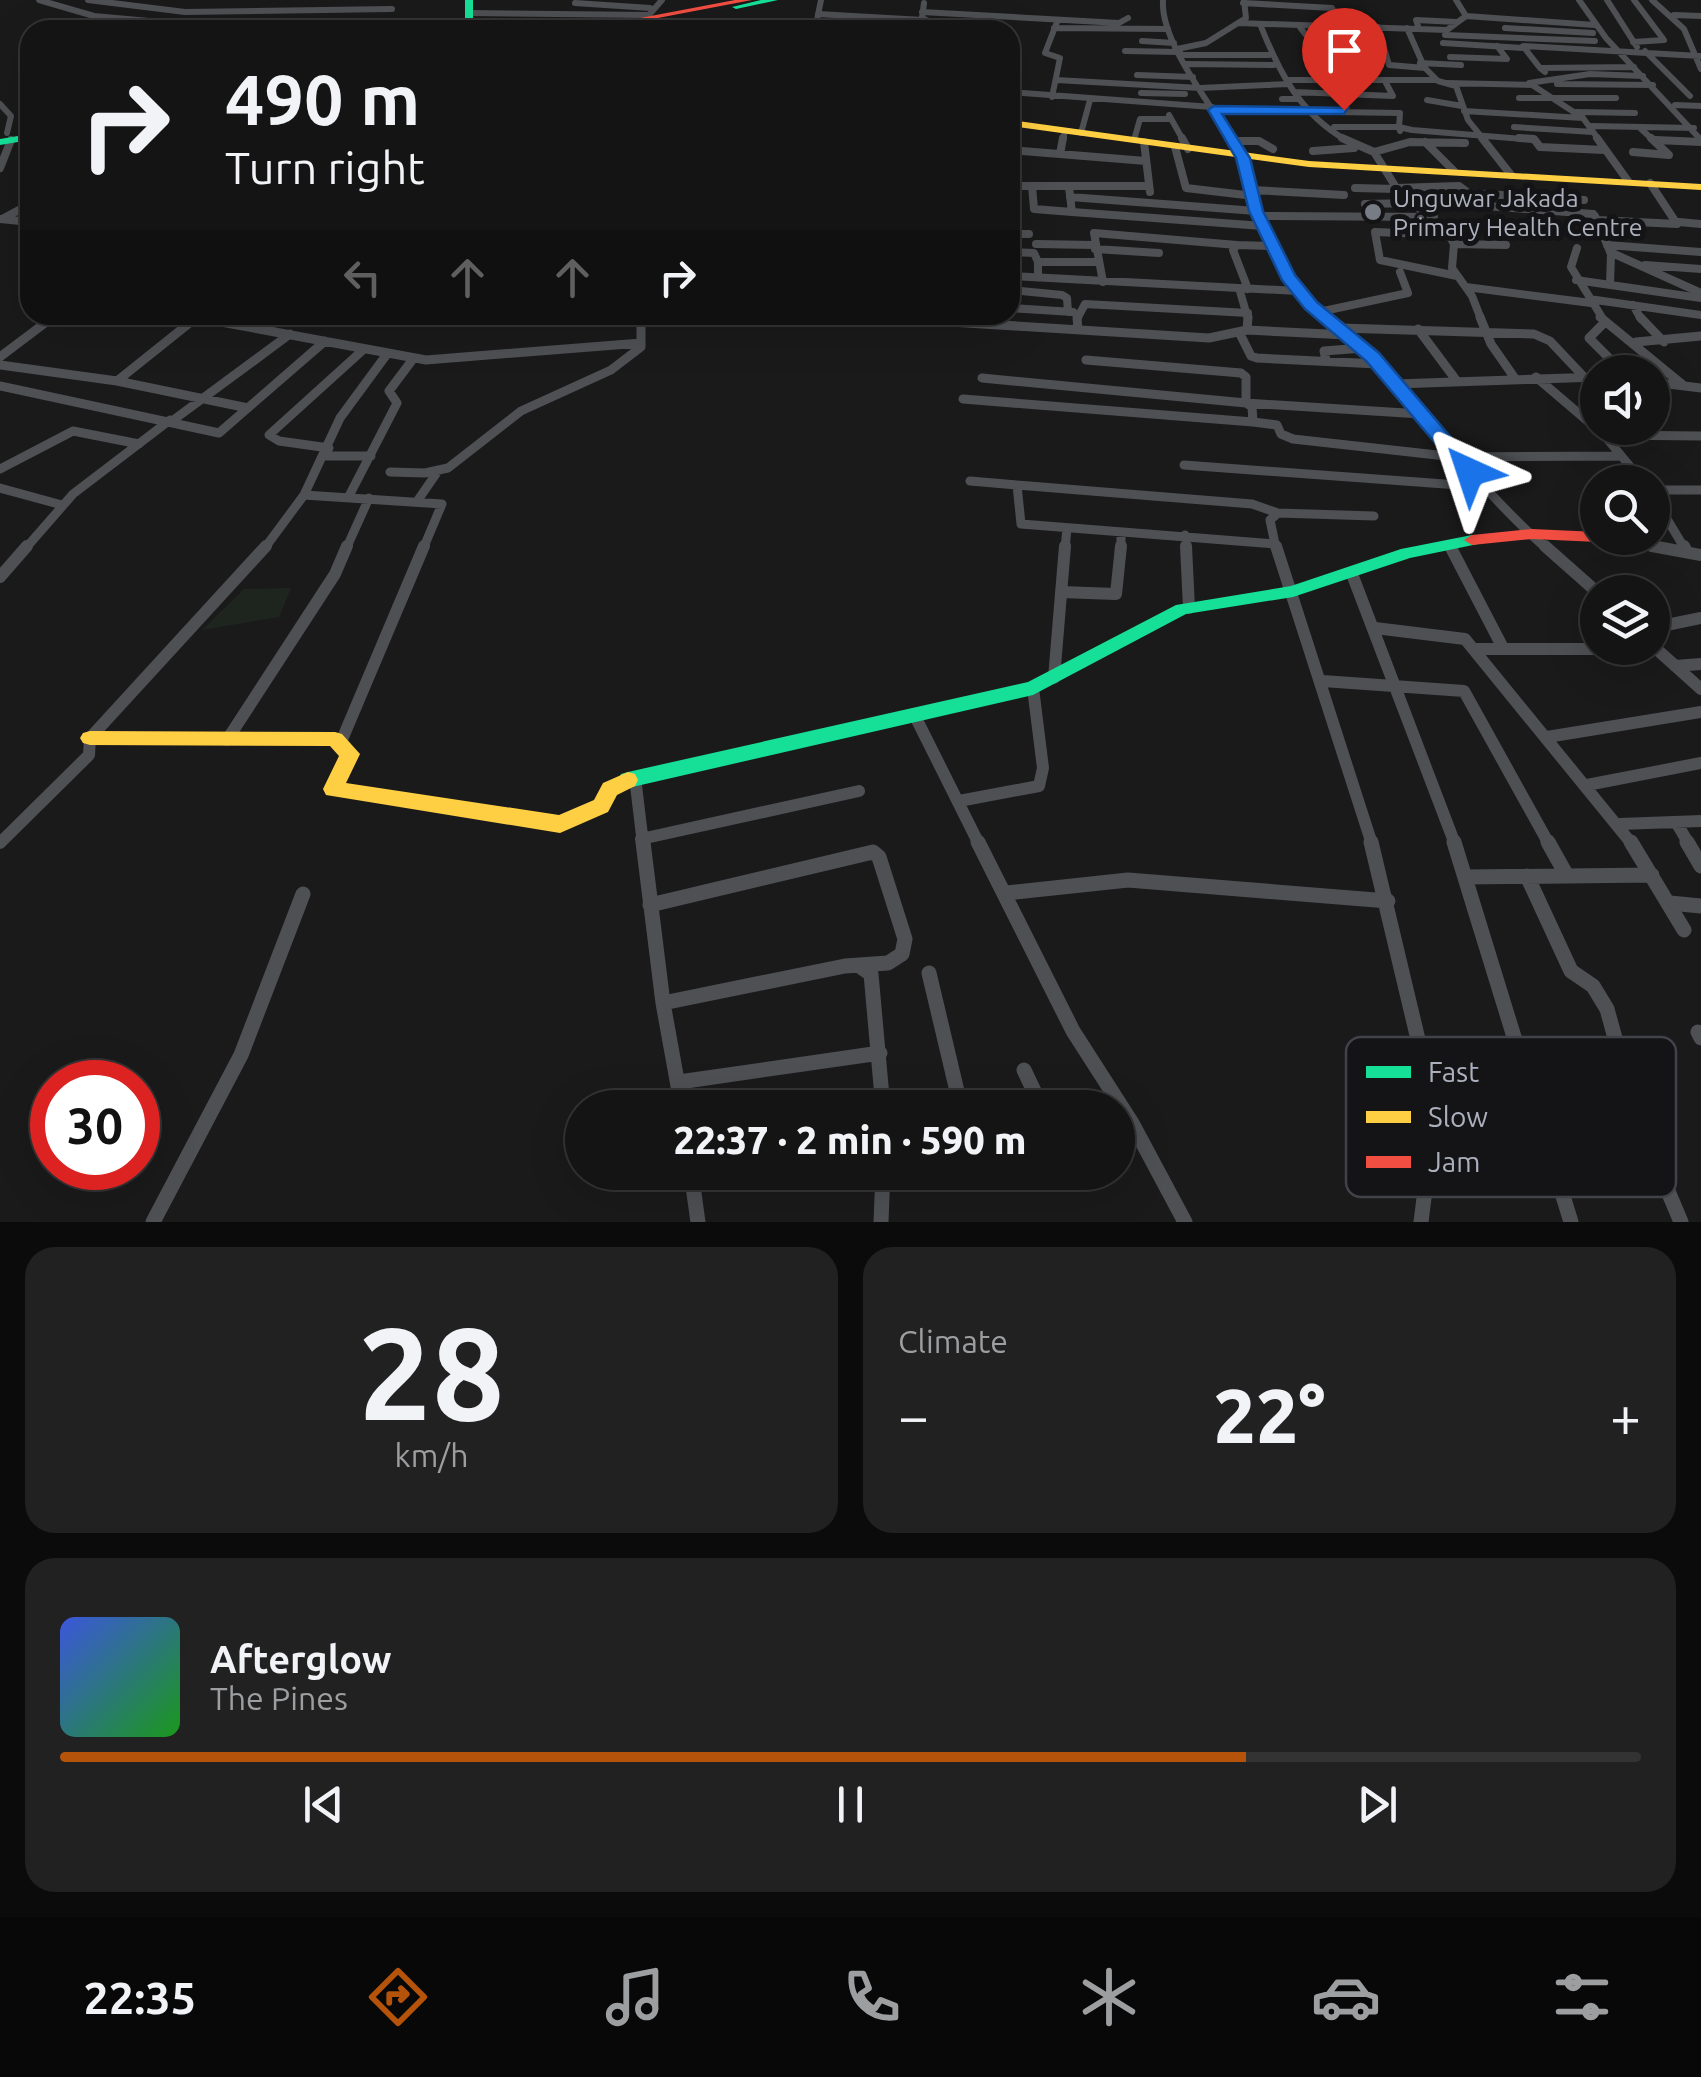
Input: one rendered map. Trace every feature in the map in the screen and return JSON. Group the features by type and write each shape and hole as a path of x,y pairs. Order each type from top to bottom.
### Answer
{"street":[{"path":"39,0 94,16 149,20 178,0"},
{"path":"88,0 168,10 392,9"},
{"path":"124,6 130,0"},
{"path":"392,20 393,0"},
{"path":"468,20 538,13 649,15 661,0"},
{"path":"637,20 748,0"},
{"path":"665,20 774,0"},
{"path":"817,20 821,0"},
{"path":"1163,0 1168,29 1243,158 1259,218 1298,291 1363,348 1455,457 1528,532 1580,577"},
{"path":"1456,0 1466,16"},
{"path":"1579,0 1602,34 1695,126 1701,141 1656,140"},
{"path":"1607,0 1633,42 1690,96"},
{"path":"1633,42 1664,40 1634,0"},
{"path":"1652,0 1674,16 1700,55 1701,67"},
{"path":"538,13 546,1"},
{"path":"1126,51 1209,44 1246,18 1244,2 1332,8 1340,26"},
{"path":"576,3 654,8"},
{"path":"923,16 924,3"},
{"path":"1674,16 1701,15 1698,4"},
{"path":"818,14 1058,18 1168,29"},
{"path":"923,16 929,20"},
{"path":"1443,36 1466,16 1595,24"},
{"path":"1052,97 1060,58 1044,53 1058,18"},
{"path":"1123,25 1128,18"},
{"path":"1419,29 1416,20 1457,22"},
{"path":"1553,22 1575,48 1598,65"},
{"path":"1054,28 1123,25"},
{"path":"1235,26 1407,28 1473,45 1700,55"},
{"path":"1298,26 1312,43 1318,80"},
{"path":"1378,27 1390,65 1452,61 1491,66 1473,45"},
{"path":"1261,28 1269,55 1304,108 1328,134 1378,160 1396,189 1434,217 1452,239 1452,263 1457,276 1514,377"},
{"path":"1407,28 1424,65 1436,80"},
{"path":"1505,28 1602,34"},
{"path":"1363,57 1354,36 1381,36"},
{"path":"1443,36 1610,42"},
{"path":"1443,36 1452,61"},
{"path":"1142,41 1178,49 1269,55"},
{"path":"1484,59 1506,59 1497,46"},
{"path":"1523,48 1550,78"},
{"path":"1237,55 1242,64"},
{"path":"1588,58 1626,58"},
{"path":"1186,64 1274,64"},
{"path":"1540,68 1634,67"},
{"path":"1137,75 1193,76"},
{"path":"1501,75 1512,84"},
{"path":"1628,181 1577,112 1529,82 1644,76"},
{"path":"1056,80 1202,91 1292,89 1392,96"},
{"path":"1271,91 1318,80 1436,80 1456,86 1463,108 1511,174"},
{"path":"1386,83 1408,142"},
{"path":"1446,83 1653,85"},
{"path":"1138,104 1140,88"},
{"path":"1237,88 1248,100"},
{"path":"1282,99 1292,89"},
{"path":"1020,93 1213,109 1400,113"},
{"path":"1342,94 1347,110"},
{"path":"1665,95 1701,97"},
{"path":"1520,98 1616,98"},
{"path":"1060,154 1090,100"},
{"path":"1427,100 1463,108 1545,116 1577,112"},
{"path":"0,104 10,116 13,136 0,168"},
{"path":"1675,105 1701,106"},
{"path":"1167,106 1182,148 1187,204"},
{"path":"1545,116 1542,109 1636,113"},
{"path":"1682,114 1701,116"},
{"path":"1154,201 1141,148 1140,119 1170,119"},
{"path":"1020,124 1141,148"},
{"path":"1334,127 1399,126 1481,132 1534,139 1540,146 1604,150"},
{"path":"1514,127 1695,126"},
{"path":"1633,152 1669,155 1640,128"},
{"path":"1233,141 1259,141 1273,149"},
{"path":"1378,160 1408,142 1464,143"},
{"path":"1425,142 1454,172"},
{"path":"1313,151 1358,147"},
{"path":"1020,151 1060,154 1182,148 1243,158 1378,160 1454,172 1701,187"},
{"path":"1572,178 1609,248 1610,284"},
{"path":"1650,183 1678,222"},
{"path":"1020,186 1149,186"},
{"path":"1032,186 1034,209 1072,212 1259,218 1434,217"},
{"path":"1355,188 1459,186 1491,207 1701,224"},
{"path":"1069,187 1072,212"},
{"path":"1110,187 1112,199"},
{"path":"1186,188 1344,195"},
{"path":"1469,193 1584,200"},
{"path":"1070,197 1187,204 1259,218"},
{"path":"1365,204 1413,202"},
{"path":"1457,276 1380,260 1375,232 1506,245"},
{"path":"1104,282 1094,233 1271,246"},
{"path":"1020,234 1029,234"},
{"path":"1036,244 1159,252"},
{"path":"1237,245 1233,250 1248,312 1243,331 1251,356 1378,364"},
{"path":"1577,248 1570,262 1576,280 1604,322 1684,385"},
{"path":"1609,248 1701,252"},
{"path":"1609,248 1701,295"},
{"path":"1020,252 1034,252 1038,278"},
{"path":"1038,262 1098,262"},
{"path":"1638,264 1701,269"},
{"path":"1320,312 1408,293 1400,272"},
{"path":"1020,277 1298,291"},
{"path":"1663,277 1701,280"},
{"path":"1576,280 1701,295"},
{"path":"1466,287 1543,300 1633,305 1701,315"},
{"path":"1020,291 1062,294 1068,298 1078,330"},
{"path":"1020,309 1072,312 1084,304 1103,304 1248,312"},
{"path":"1633,305 1643,322 1664,342"},
{"path":"1682,312 1701,327"},
{"path":"1604,322 1590,338 1607,355"},
{"path":"0,361 44,325"},
{"path":"117,380 187,325"},
{"path":"241,325 413,359 641,343"},
{"path":"418,500 438,471 481,447 504,422 633,355 641,343 641,325"},
{"path":"1000,325 1209,338 1243,331 1418,329 1543,336 1580,372"},
{"path":"1418,329 1456,380"},
{"path":"0,576 62,505 290,334"},
{"path":"1634,342 1701,336"},
{"path":"0,386 219,433 324,341"},
{"path":"1326,360 1324,351 1330,348 1363,348"},
{"path":"364,349 269,434 279,441 327,452 371,456"},
{"path":"0,843 88,755 90,738 258,557 304,495 340,418 387,354"},
{"path":"349,496 398,403 390,390 413,359"},
{"path":"1086,360 1241,373 1248,386 1246,403"},
{"path":"0,361 162,387 164,392 248,408"},
{"path":"1536,376 1580,414"},
{"path":"1396,384 1580,376"},
{"path":"982,378 1322,408 1348,416 1421,414"},
{"path":"1670,384 1701,388"},
{"path":"963,399 1253,422 1277,425 1281,434 1293,439 1455,457 1620,456"},
{"path":"1246,403 1252,407 1253,422"},
{"path":"1,467 72,432 139,444"},
{"path":"1670,436 1701,436"},
{"path":"1612,445 1628,465"},
{"path":"1184,465 1486,487"},
{"path":"390,472 438,471"},
{"path":"970,480 1252,504 1278,513 1374,516"},
{"path":"1017,485 1022,494 1017,508 1021,524 1274,544"},
{"path":"0,488 62,505"},
{"path":"1670,491 1701,490"},
{"path":"304,495 442,504 342,742"},
{"path":"226,740 335,574 369,498"},
{"path":"1278,513 1270,520 1274,544 1323,682 1388,901 1418,1037"},
{"path":"1670,523 1686,550"},
{"path":"1054,680 1067,528"},
{"path":"90,738 322,738 342,742 350,754 334,789 482,815 560,824 601,806 610,789 635,777 1033,688 1166,616 1189,608 1237,596 1290,592 1422,549 1528,532 1580,536"},
{"path":"1062,592 1116,594 1120,585 1121,534"},
{"path":"1185,536 1189,608"},
{"path":"1449,545 1503,648"},
{"path":"1670,548 1701,555"},
{"path":"1352,574 1467,877 1515,1037"},
{"path":"1670,624 1701,618"},
{"path":"1374,628 1456,636 1473,649 1620,824 1684,930"},
{"path":"1473,649 1580,647"},
{"path":"1670,661 1701,689"},
{"path":"1675,666 1701,664"},
{"path":"1323,682 1455,687 1471,698 1568,876"},
{"path":"959,801 1025,792 1038,786 1043,768 1033,688"},
{"path":"1547,736 1701,712"},
{"path":"914,714 1073,1031 1132,1124 1185,1222"},
{"path":"1587,785 1701,763"},
{"path":"635,777 663,1003 680,1090"},
{"path":"641,840 858,791"},
{"path":"1620,824 1701,820"},
{"path":"1676,822 1701,866"},
{"path":"650,904 873,852 879,856 904,939 902,954 888,963 845,966 663,1003"},
{"path":"1467,877 1652,875"},
{"path":"1527,876 1571,971 1593,986 1606,1009 1614,1037"},
{"path":"1006,893 1128,880 1388,901"},
{"path":"153,1222 242,1055 303,894"},
{"path":"1670,903 1701,906"},
{"path":"861,967 870,974 883,1090"},
{"path":"929,973 957,1090"},
{"path":"679,1082 880,1054"},
{"path":"1024,1070 1033,1090"},
{"path":"694,1190 698,1222"},
{"path":"881,1222 882,1190"},
{"path":"1421,1222 1424,1197"},
{"path":"1563,1197 1570,1222"},
{"path":"1670,1197 1681,1222"}],"shaded area":[{"path":"291,588 279,617 202,630 244,589"}],"traffic: fast":[{"path":"469,0 469,20"},
{"path":"736,7 774,0"},
{"path":"0,142 20,139"},
{"path":"628,780 1033,688 1182,609 1293,591 1407,553 1472,540"}],"traffic: slow":[{"path":"1020,124 1309,164 1701,187"},
{"path":"90,738 335,739 350,754 333,789 560,824 601,806 610,789 628,780"}],"traffic: jam":[{"path":"637,20 748,0"},
{"path":"1472,540 1532,534 1580,536"}],"place":[{"name":"Unguwar Jakada Primary Health Centre","path":"1373,212"}],"route":[{"path":"1344,110 1214,110 1243,158 1256,211 1270,243 1301,295 1372,357 1470,472"}]}
